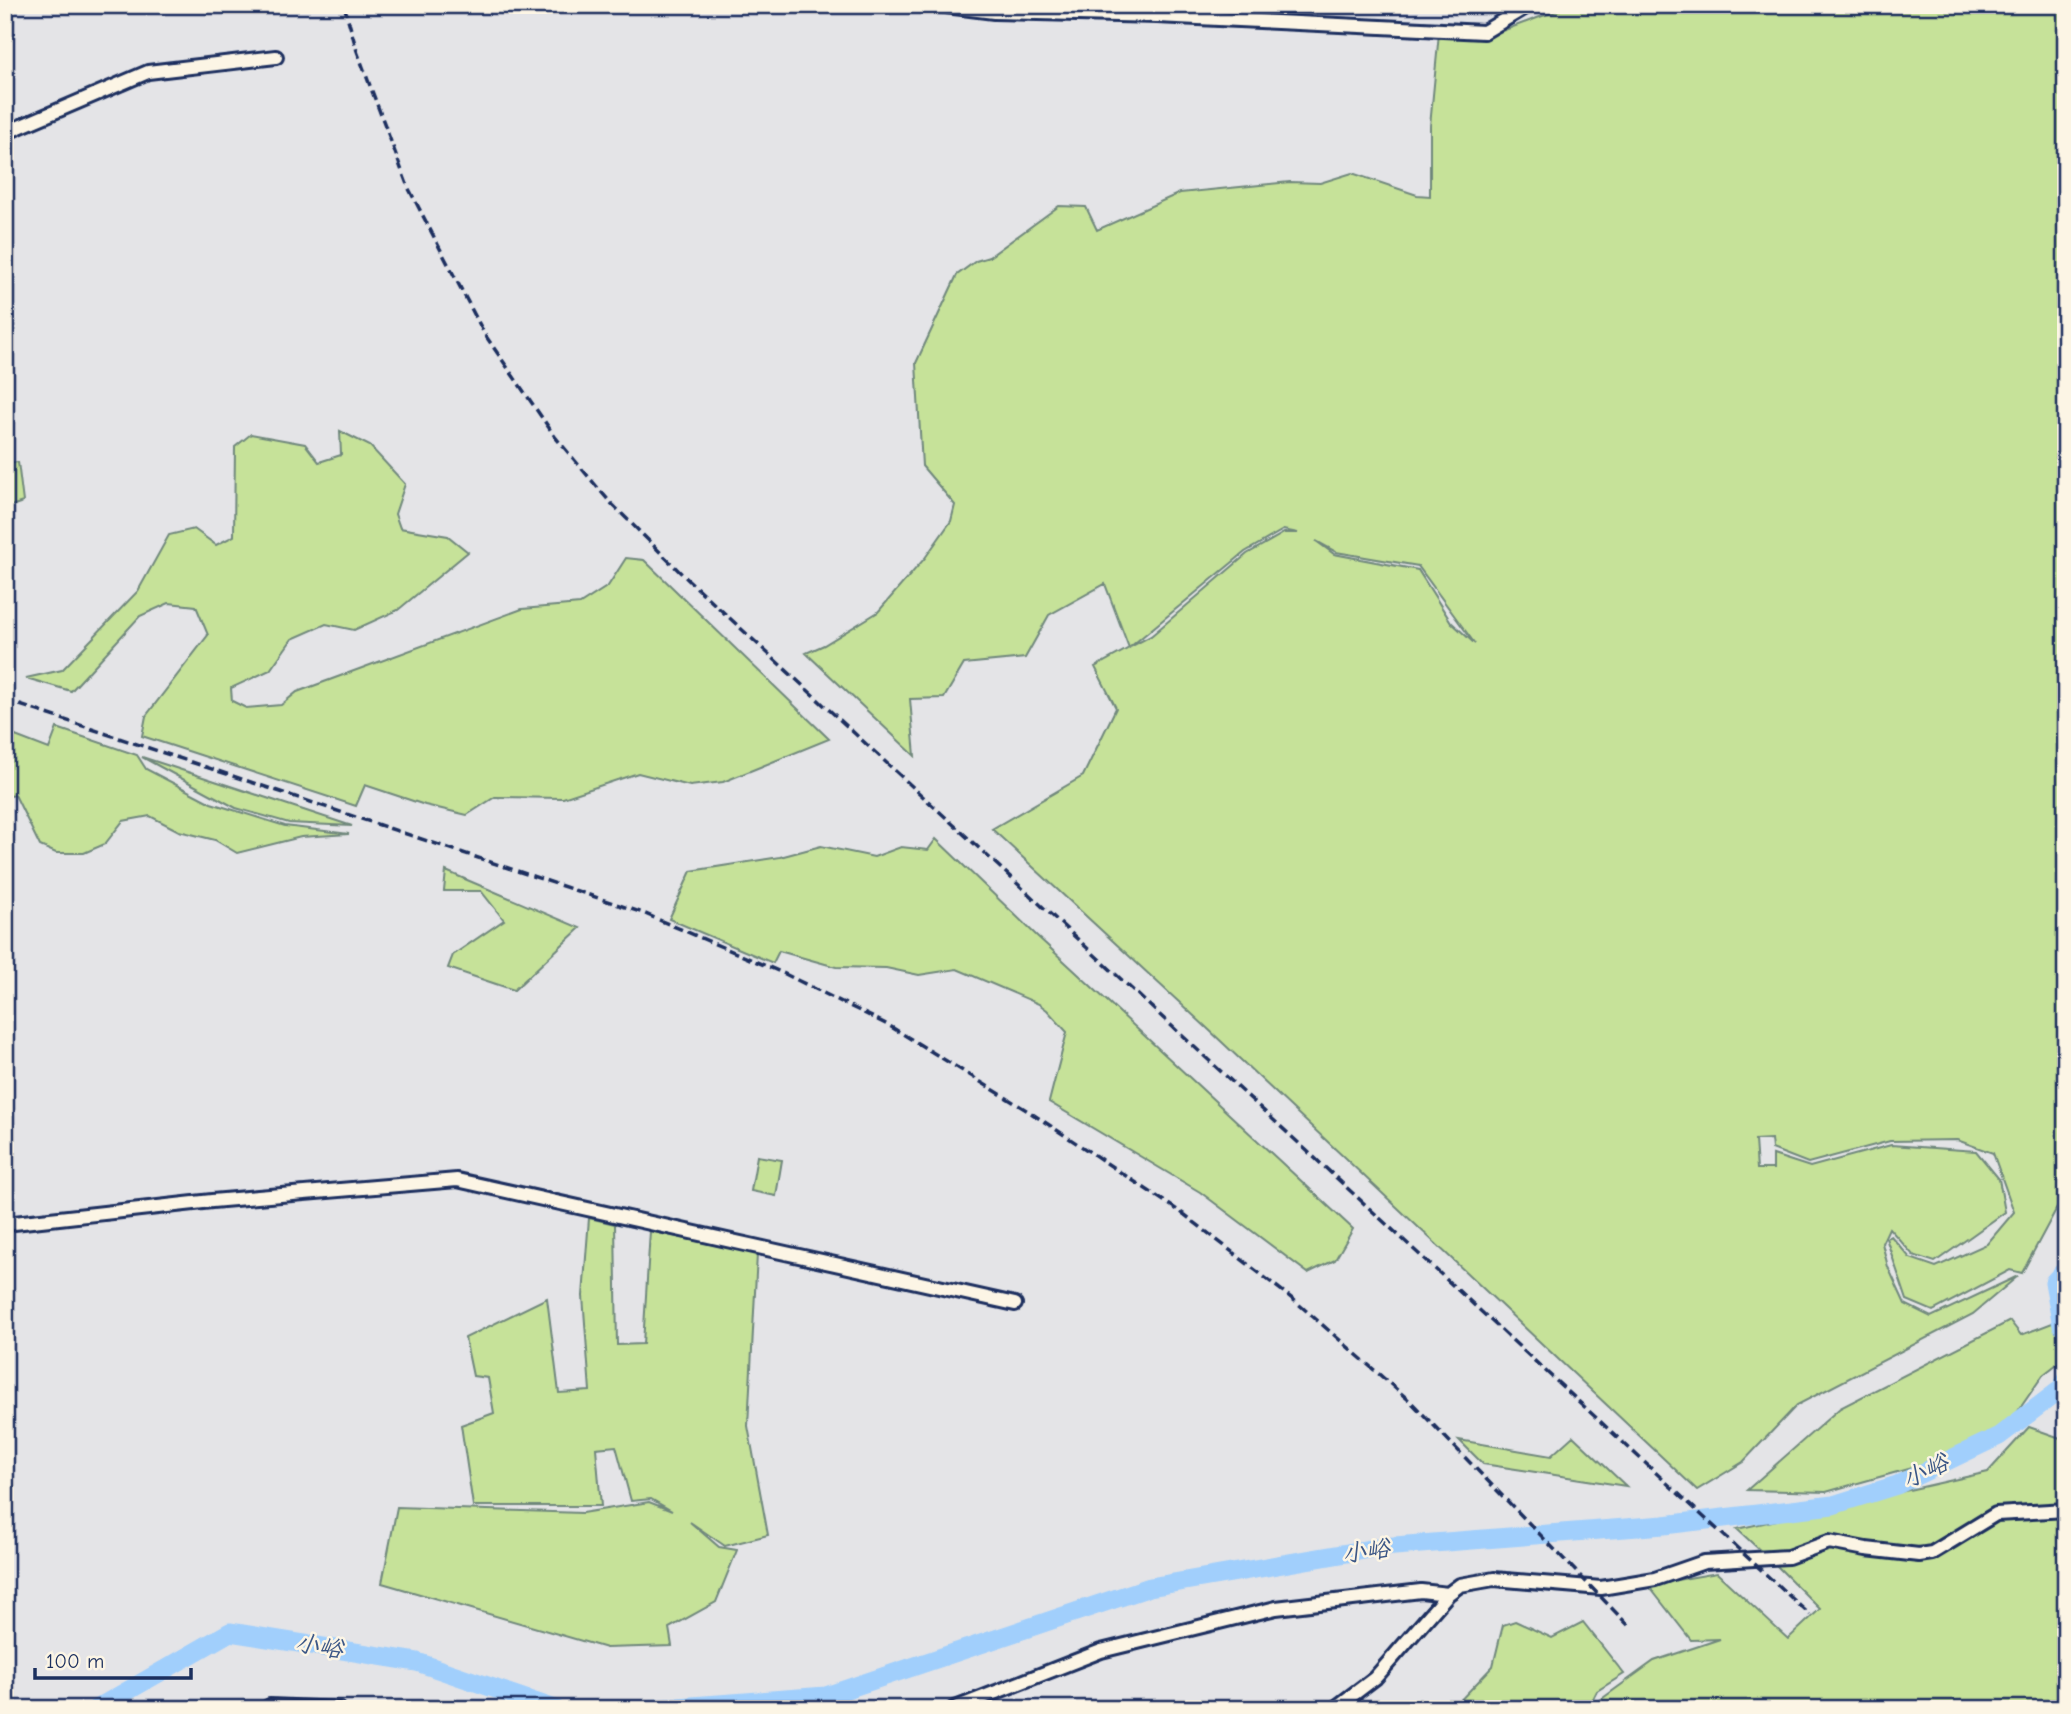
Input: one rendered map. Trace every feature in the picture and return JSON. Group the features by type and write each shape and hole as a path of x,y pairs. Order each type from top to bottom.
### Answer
{"street":[{"path":"938,5 993,12 1157,16 1485,32 1529,5"},
{"path":"5,133 148,72 276,57"},
{"path":"5,1224 212,1201 457,1180 1014,1304"},
{"path":"1334,1709 1375,1678 1448,1594 1460,1585 1494,1579 1601,1588 1655,1579 1704,1562 1788,1557 1829,1542 1919,1555 1932,1553 1996,1514 2066,1510"},
{"path":"953,1709 1101,1651 1276,1608 1422,1591 1448,1594"},
{"path":"265,1709 270,1706 339,1709"}],"green space":[{"path":"1572,5 2066,5 2066,1191 2022,1273 2010,1270 1933,1311 1907,1300 1886,1238 1891,1236 1910,1258 1936,1267 1987,1244 2014,1212 1993,1153 1957,1140 1890,1141 1808,1163 1772,1149 1771,1139 1755,1140 1757,1169 1773,1169 1773,1155 1810,1167 1891,1145 1976,1151 1999,1179 2005,1212 1935,1262 1913,1255 1889,1228 1882,1243 1888,1267 1905,1304 1931,1317 2018,1276 1973,1314 1797,1405 1743,1462 1697,1490 992,829 1083,776 1116,708 1095,667 1129,648 1105,584 1049,615 1025,658 964,664 944,698 910,699 915,756 806,653 878,612 925,558 951,521 955,505 922,466 916,363 957,275 976,261 989,257 1059,206 1086,207 1097,230 1180,193 1290,182 1320,183 1352,173 1417,195 1430,196 1430,126 1439,33 1494,34","holes":["1283,530 1298,533 1284,533 1247,554 1151,636 1130,647 1245,552","1316,541 1336,552 1418,566 1475,644 1451,622 1418,570 1334,554"]},
{"path":"340,431 370,446 405,484 395,514 400,528 448,536 468,552 398,610 354,630 326,624 292,639 270,670 231,688 232,701 246,708 281,705 297,692 522,609 580,604 608,586 626,558 644,560 829,739 723,782 690,786 638,773 563,798 495,797 467,815 425,805 365,785 356,806 142,736 146,716 208,635 196,606 169,603 140,616 71,691 26,678 62,670 138,591 169,535 194,529 216,545 234,536 235,447 251,434 305,444 319,462 341,455"},
{"path":"18,462 23,502 5,508 5,463"},
{"path":"57,728 137,755 146,769 211,803 285,826 349,834 301,837 237,853 215,840 179,831 150,816 123,821 105,844 84,853 56,853 40,846 15,795 5,797 5,732 49,749"},
{"path":"142,757 352,826 289,823 236,808"},
{"path":"936,839 1353,1229 1335,1260 1308,1273 1200,1192 1049,1102 1067,1032 1039,1004 957,969 919,975 886,968 836,967 779,951 773,963 669,919 691,871 780,857 821,846 874,857 901,847 928,850"},
{"path":"446,871 580,928 514,990 448,968 453,955 504,920 481,891 444,891"},
{"path":"757,1156 782,1160 776,1196 751,1191"},
{"path":"589,1218 615,1224 617,1345 643,1344 650,1231 757,1254 748,1426 768,1535 725,1546 690,1522 719,1547 737,1550 716,1602 669,1628 672,1646 606,1648 382,1583 397,1507 582,1513 649,1502 672,1511 651,1499 631,1501 616,1446 596,1448 601,1506 473,1506 461,1425 494,1413 488,1378 473,1376 465,1338 547,1298 559,1393 590,1391 583,1296"},
{"path":"2060,1320 2066,1323 2066,1357 2043,1375 2011,1421 1947,1458 1826,1492 1747,1490 1840,1408 2010,1321 2021,1335"},
{"path":"2029,1427 2066,1440 2066,1506 2000,1509 1927,1549 1832,1540 1764,1554 1737,1529 1988,1472"},
{"path":"1573,1436 1626,1486 1483,1464 1459,1440 1551,1456"},
{"path":"2066,1516 2066,1709 1595,1709 1596,1703 1654,1661 1720,1639 1691,1640 1648,1585 1717,1573 1788,1639 1820,1609 1772,1561 1833,1549 1932,1558 2004,1517"},
{"path":"1515,1621 1552,1638 1583,1622 1624,1674 1597,1691 1588,1709 1452,1709 1493,1666 1503,1625"}],"waterway":[{"name":"小峪","path":"2066,1269 2054,1282 2062,1326 2066,1330"},
{"name":"小峪","path":"651,1709 826,1696 1150,1587 1382,1547 1664,1525 1833,1505 1897,1485 1999,1436 2061,1389 2066,1380"},
{"name":"小峪","path":"96,1709 230,1632 417,1662 555,1709"}],"railway":[{"path":"344,5 357,51 408,187 485,335 556,438 609,501 683,575 1810,1615"},
{"path":"5,700 643,913 785,974 888,1025 1028,1111 1185,1215 1295,1301 1411,1402 1631,1628"}]}
